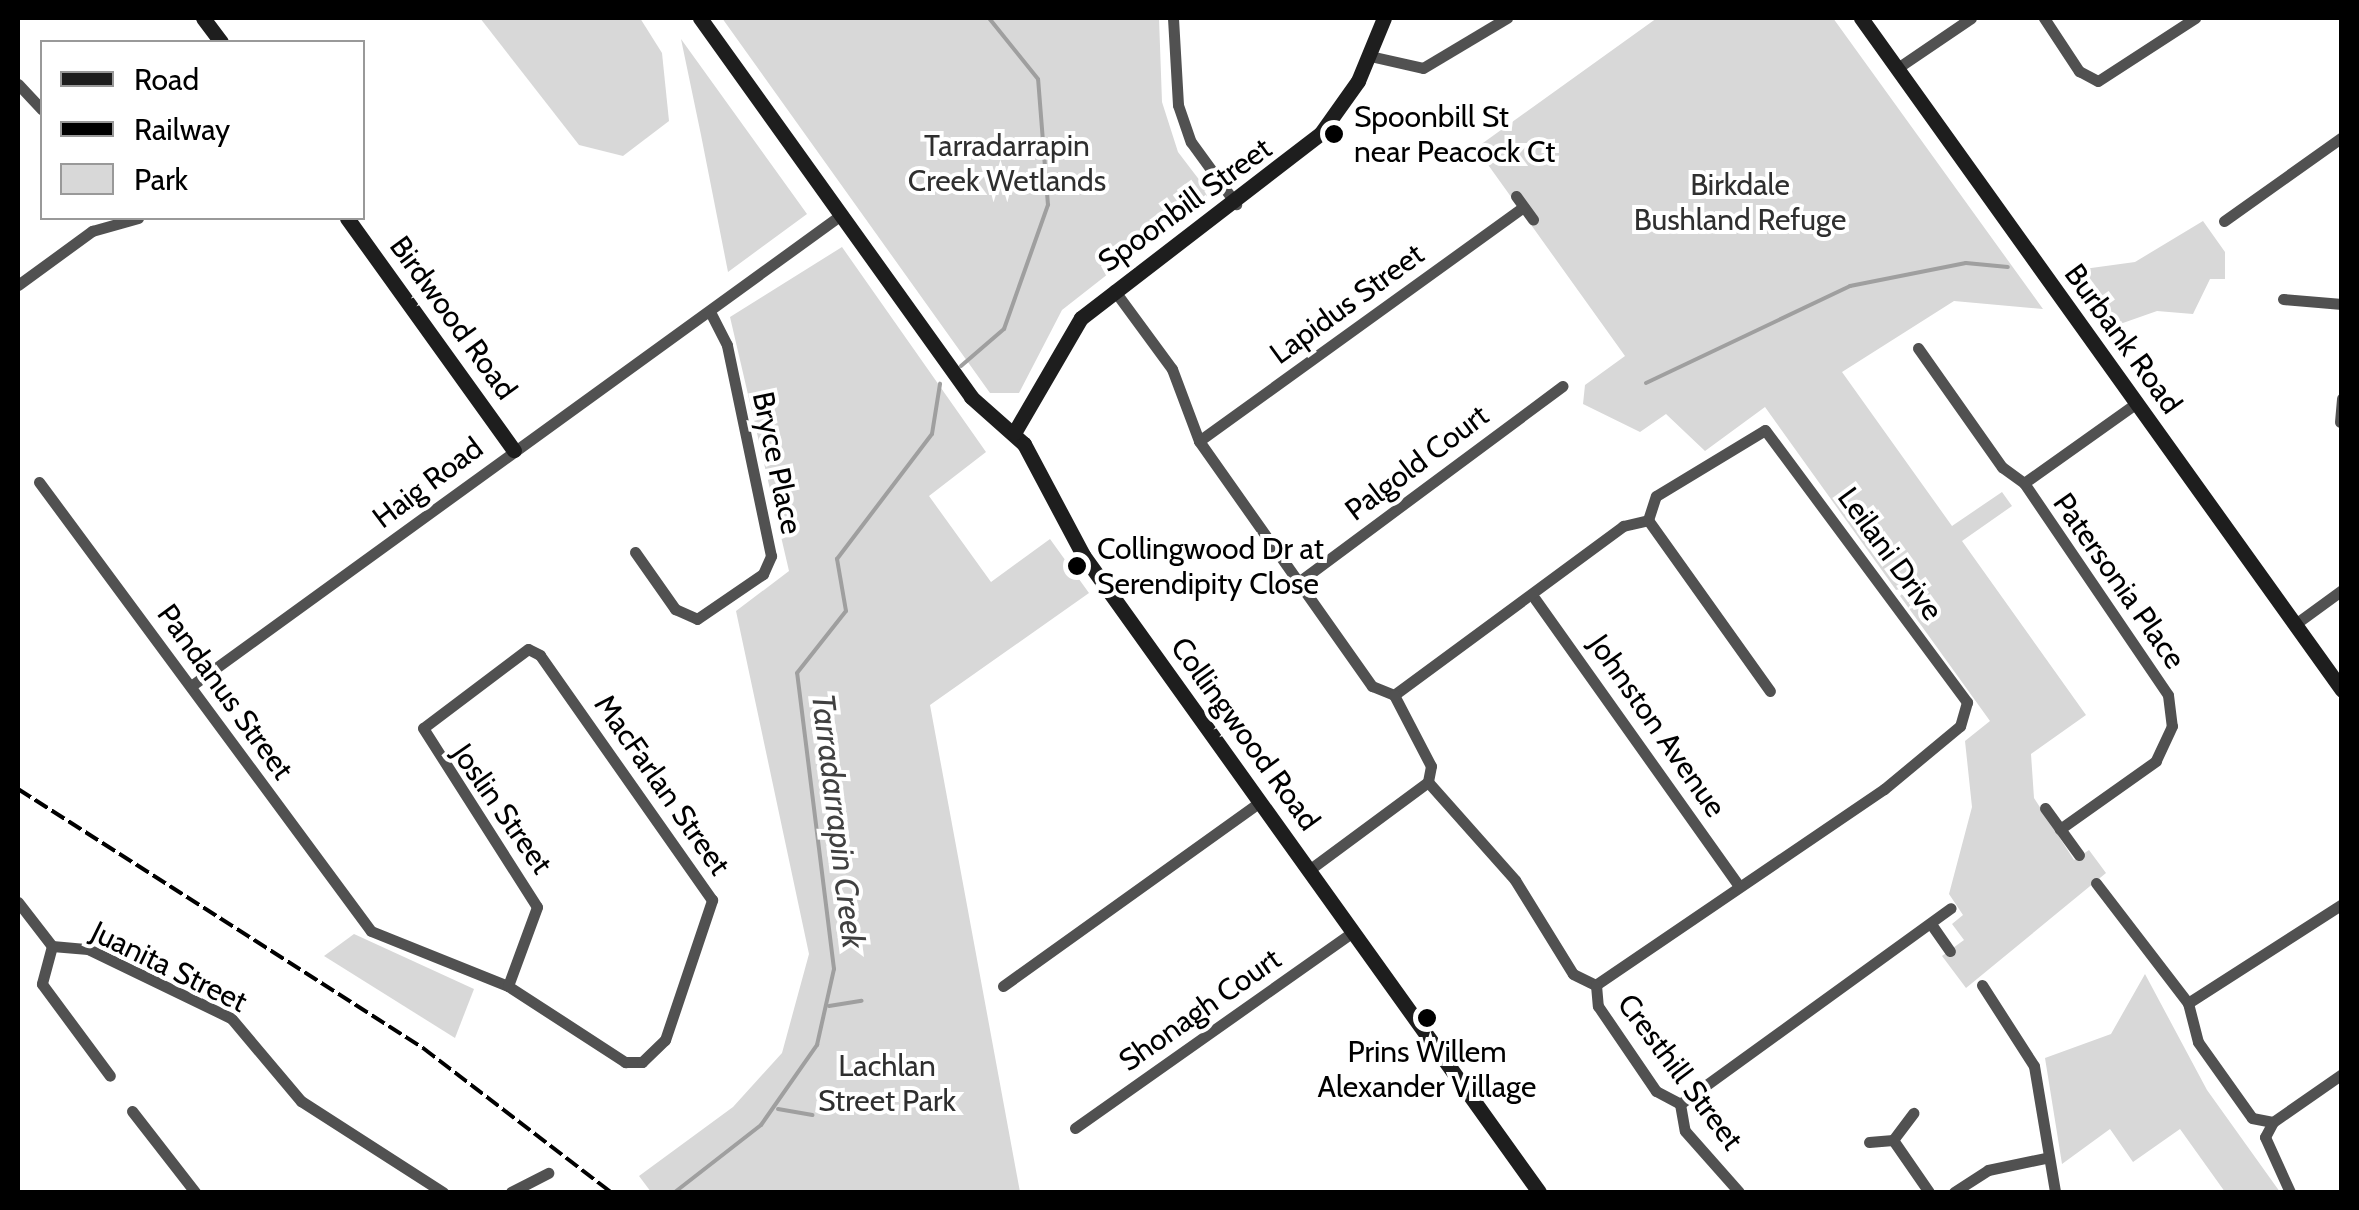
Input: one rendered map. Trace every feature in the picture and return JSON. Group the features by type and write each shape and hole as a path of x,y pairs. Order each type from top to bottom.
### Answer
{"street":[{"path":"203,18 220,40"},
{"name":"Collingwood Road","path":"700,18 970,397 1014,434 1082,554 1539,1192"},
{"path":"1173,18 1178,105 1191,142 1236,204"},
{"name":"Spoonbill Street","path":"1014,434 1059,346 1114,290 1236,204 1321,134 1370,56 1384,18"},
{"path":"1370,56 1423,68 1507,18"},
{"name":"Burbank Road","path":"1861,18 2342,690"},
{"path":"1899,67 1970,18"},
{"path":"2044,18 2079,71 2098,81 2196,18"},
{"path":"18,84 40,108"},
{"path":"2224,222 2342,137"},
{"path":"1516,196 1533,219"},
{"name":"Lapidus Street","path":"1200,441 1524,207"},
{"name":"Haig Road","path":"191,686 841,216"},
{"path":"18,285 110,220"},
{"name":"Birdwood Road","path":"348,220 514,450"},
{"path":"1114,290 1172,369 1200,441 1372,686 1394,695"},
{"path":"2284,300 2342,304"},
{"name":"Bryce Place","path":"636,552 676,609 697,619 763,574 771,556 727,345 710,311"},
{"name":"Patersonia Place","path":"1918,348 2002,466 2024,483 2168,695 2172,726 2156,761 2060,828"},
{"name":"Palgold Court","path":"1300,581 1563,386"},
{"path":"2340,422 2342,398"},
{"path":"2024,483 2135,404"},
{"name":"Leilani Drive","path":"1394,695 1414,672 1534,599 1623,526 1648,520 1656,496 1765,430 1967,702 1960,726 1884,788 1756,879 1737,883 1720,906 1596,986"},
{"name":"Pandanus Street","path":"39,482 371,931"},
{"path":"1648,520 1770,691"},
{"path":"2294,624 2342,590"},
{"name":"Johnston Avenue","path":"1534,599 1737,883"},
{"name":"MacFarlan Street","path":"371,931 508,986 624,1062 655,1057 712,900 528,649"},
{"name":"Joslin Street","path":"508,986 537,907 423,728 528,649"},
{"name":"Cresthill Street","path":"1394,695 1431,766 1428,782 1516,880 1573,974 1596,986 1598,1006 1656,1090 1680,1104 1685,1131 1739,1192"},
{"path":"1308,870 1428,782"},
{"path":"1003,986 1260,802"},
{"path":"2045,808 2079,855"},
{"path":"2096,883 2188,1003 2198,1042 2252,1118 2273,1122"},
{"name":"Juanita Street","path":"18,902 52,946 88,949 232,1018 301,1100 443,1192"},
{"path":"2188,1003 2342,904"},
{"path":"1680,1104 1951,908"},
{"path":"1931,924 1950,951"},
{"name":"Shonagh Court","path":"1075,1128 1353,932"},
{"path":"52,946 42,984 110,1076"},
{"path":"1982,985 2034,1066 2045,1158 2055,1192"},
{"path":"2290,1192 2265,1138 2273,1122 2342,1074"},
{"path":"132,1111 194,1192"},
{"path":"1868,1142 1893,1140 1913,1113"},
{"path":"1893,1140 1929,1192"},
{"path":"1954,1192 1988,1170 2045,1158"},
{"path":"510,1192 548,1173"}],"green space":[{"path":"480,18 640,18 662,53 669,121 623,156 579,145"},
{"name":"Tarradarrapin Creek Wetlands","path":"722,18 1159,18 1162,102 1178,152 1210,194 1062,310 1019,393 990,393"},
{"name":"Birkdale Bushland Refuge","path":"1657,18 1833,18 2043,309 1954,301 1842,372 1952,526 2002,492 2012,506 1962,541 2086,715 2031,754 2034,798 2074,860 2089,850 2106,873 1966,988 1942,956 1964,940 1952,924 1963,915 1949,894 1972,807 1965,741 1990,721 1900,596 1909,587 1896,590 1765,407 1705,451 1666,414 1640,432 1583,404 1585,385 1625,356 1476,148"},
{"path":"681,39 807,214 728,272 701,135"},
{"path":"2203,221 2225,252 2225,279 2210,279 2193,314 2157,311 2103,330 2062,272 2135,262"},
{"name":"Lachlan Street Park","path":"842,247 986,452 929,496 991,582 1050,539 1089,593 930,705 1020,1192 651,1192 639,1176 733,1107 782,1053 809,954 736,611 789,571 730,317"},
{"path":"354,934 474,989 455,1038 324,956"},
{"path":"2145,974 2207,1090 2280,1192 2225,1192 2180,1129 2133,1162 2110,1129 2062,1164 2045,1058 2111,1034"}],"waterway":[{"name":"Tarradarrapin Creek","path":"961,366 1004,329 1048,205 1038,79 989,18"},
{"path":"1646,383 1850,286 1966,263 2008,267"},
{"name":"Tarradarrapin Creek","path":"675,1192 761,1125 817,1045 834,969 797,673 846,611 837,559 932,434 940,384"},
{"path":"829,1006 862,1001"},
{"path":"778,1109 812,1115"}],"railway":[{"path":"18,789 423,1048 611,1192"}],"place":[{"name":"Spoonbill St near Peacock Ct","path":"1334,134"},
{"name":"Collingwood Dr at Serendipity Close","path":"1077,566"},
{"name":"Prins Willem Alexander Village","path":"1427,1018"}]}
